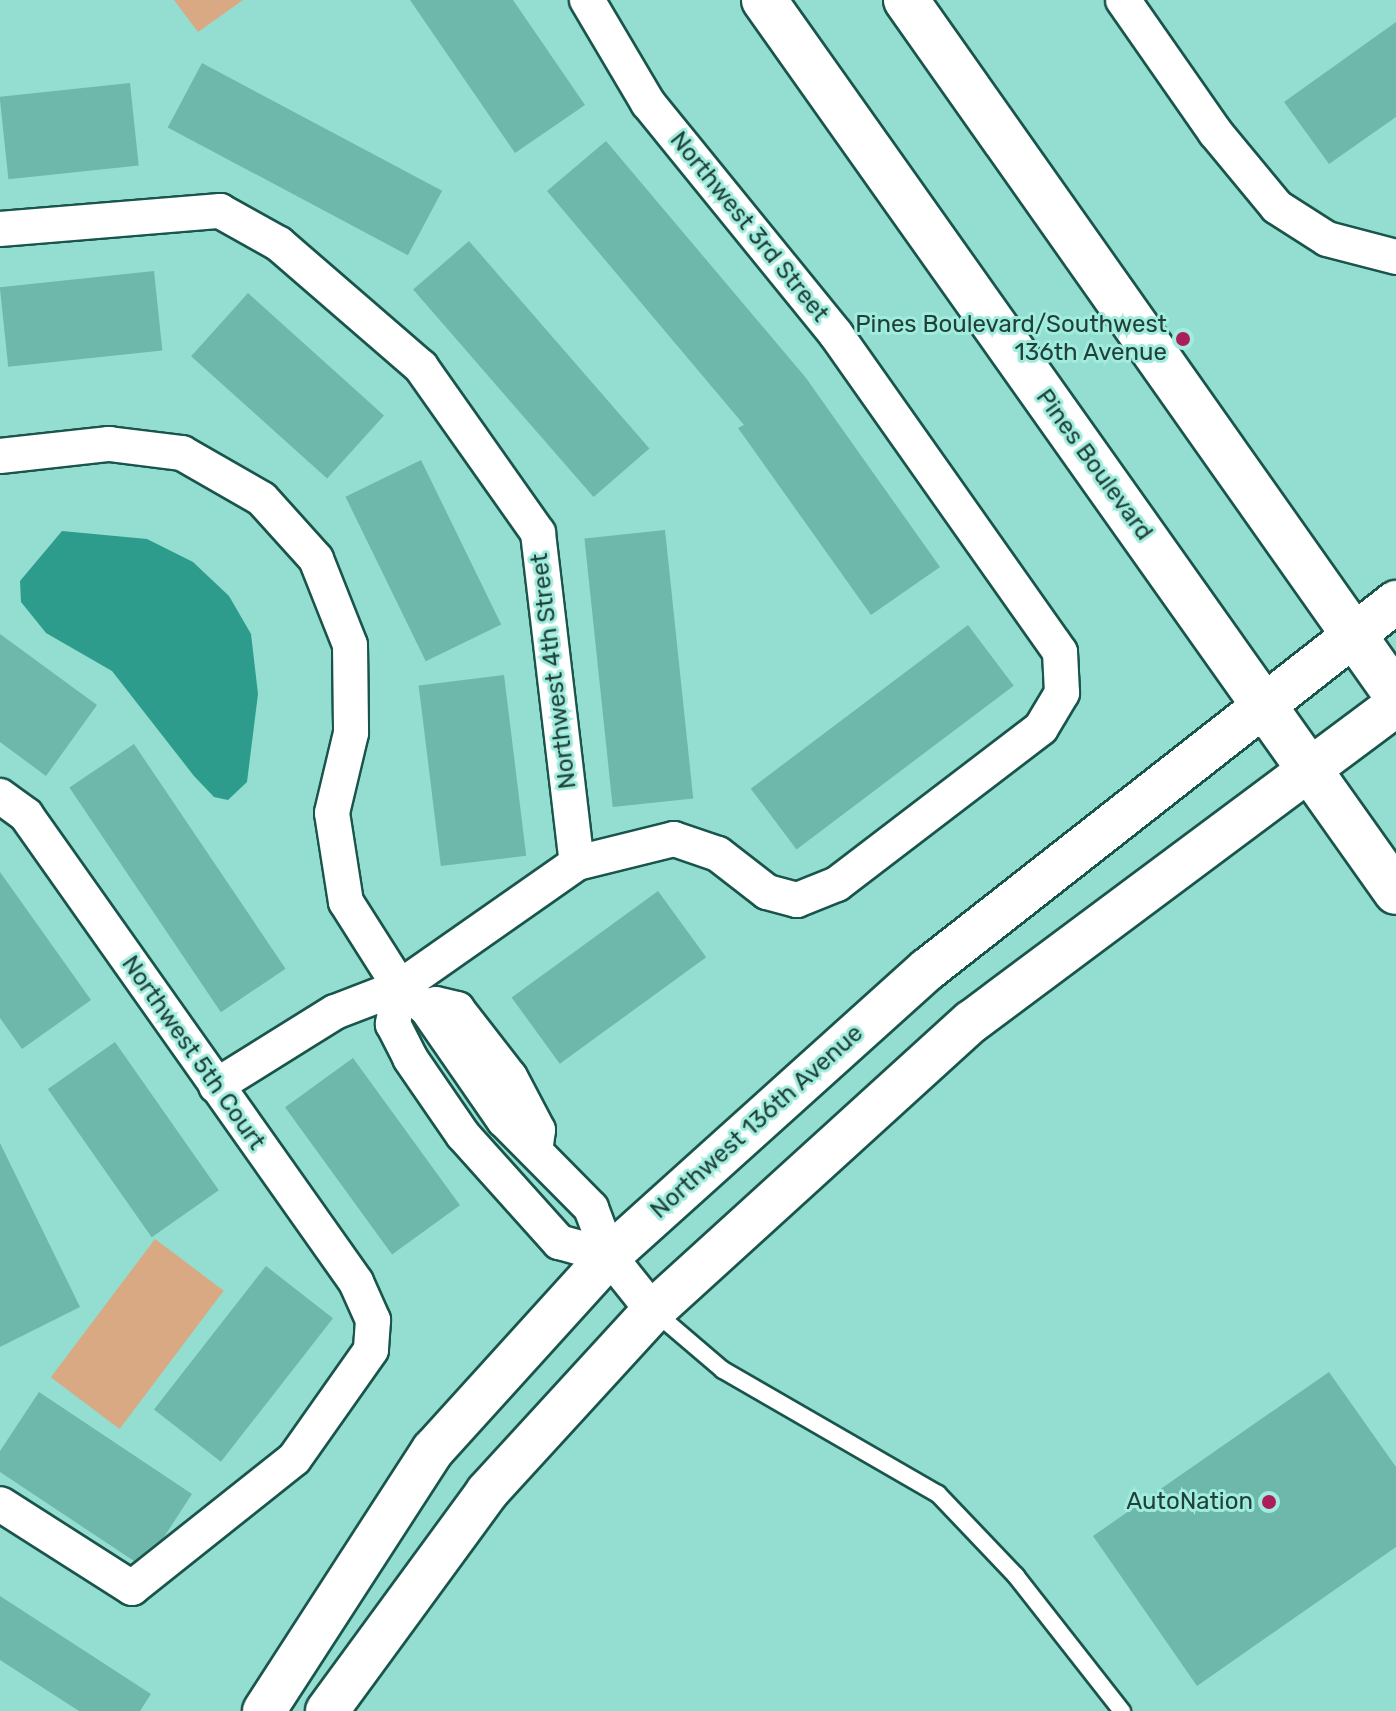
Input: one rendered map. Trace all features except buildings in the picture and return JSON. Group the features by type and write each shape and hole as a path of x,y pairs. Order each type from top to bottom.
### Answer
{"highway":[{"name":"Pines Boulevard","path":"764,0 1396,892"},
{"path":"906,0 1396,695"}],"street":[{"name":"Northwest 3rd Street","path":"577,863 674,839 718,854 767,892 797,900 837,884 1041,728 1062,693 1060,652 835,333 648,103 587,0"},
{"path":"1123,0 1215,132 1277,207 1327,239 1396,257"},
{"name":"Northwest 4th Street","path":"0,229 220,211 279,244 421,367 538,533 577,863"},
{"path":"0,456 109,444 182,453 262,499 316,559 350,645 351,733 332,813 346,902 400,987 427,1009 465,1065 535,1151 591,1208 609,1256 653,1311"},
{"name":"Northwest 136th Avenue","path":"264,1711 433,1450 609,1256 928,969 1396,602"},
{"path":"327,1711 487,1492 653,1311 971,1022 1396,705"},
{"name":"Northwest 5th Court","path":"0,796 26,815 356,1282 373,1320 371,1350 294,1459 132,1588 0,1504"},
{"path":"216,1086 335,1012 400,987 577,863"},
{"path":"400,987 393,1024 432,1090 489,1168 559,1242 609,1256"},
{"path":"427,1009 436,1004 457,1009 510,1077 538,1130 535,1151"},
{"path":"432,1090 465,1065"}],"lane":[{"path":"653,1311 723,1370 938,1494 1016,1576 1122,1711"}],"shaded area":[{"path":"174,0 243,0 198,32"},
{"path":"62,531 147,539 193,562 229,596 251,634 258,694 247,782 228,800 214,797 194,776 112,671 46,633 21,602 20,581"},
{"path":"155,1239 224,1291 120,1429 51,1377"}],"place":[{"name":"Pines Boulevard/Southwest 136th Avenue","path":"1183,339"},
{"name":"AutoNation","path":"1269,1502"}]}
